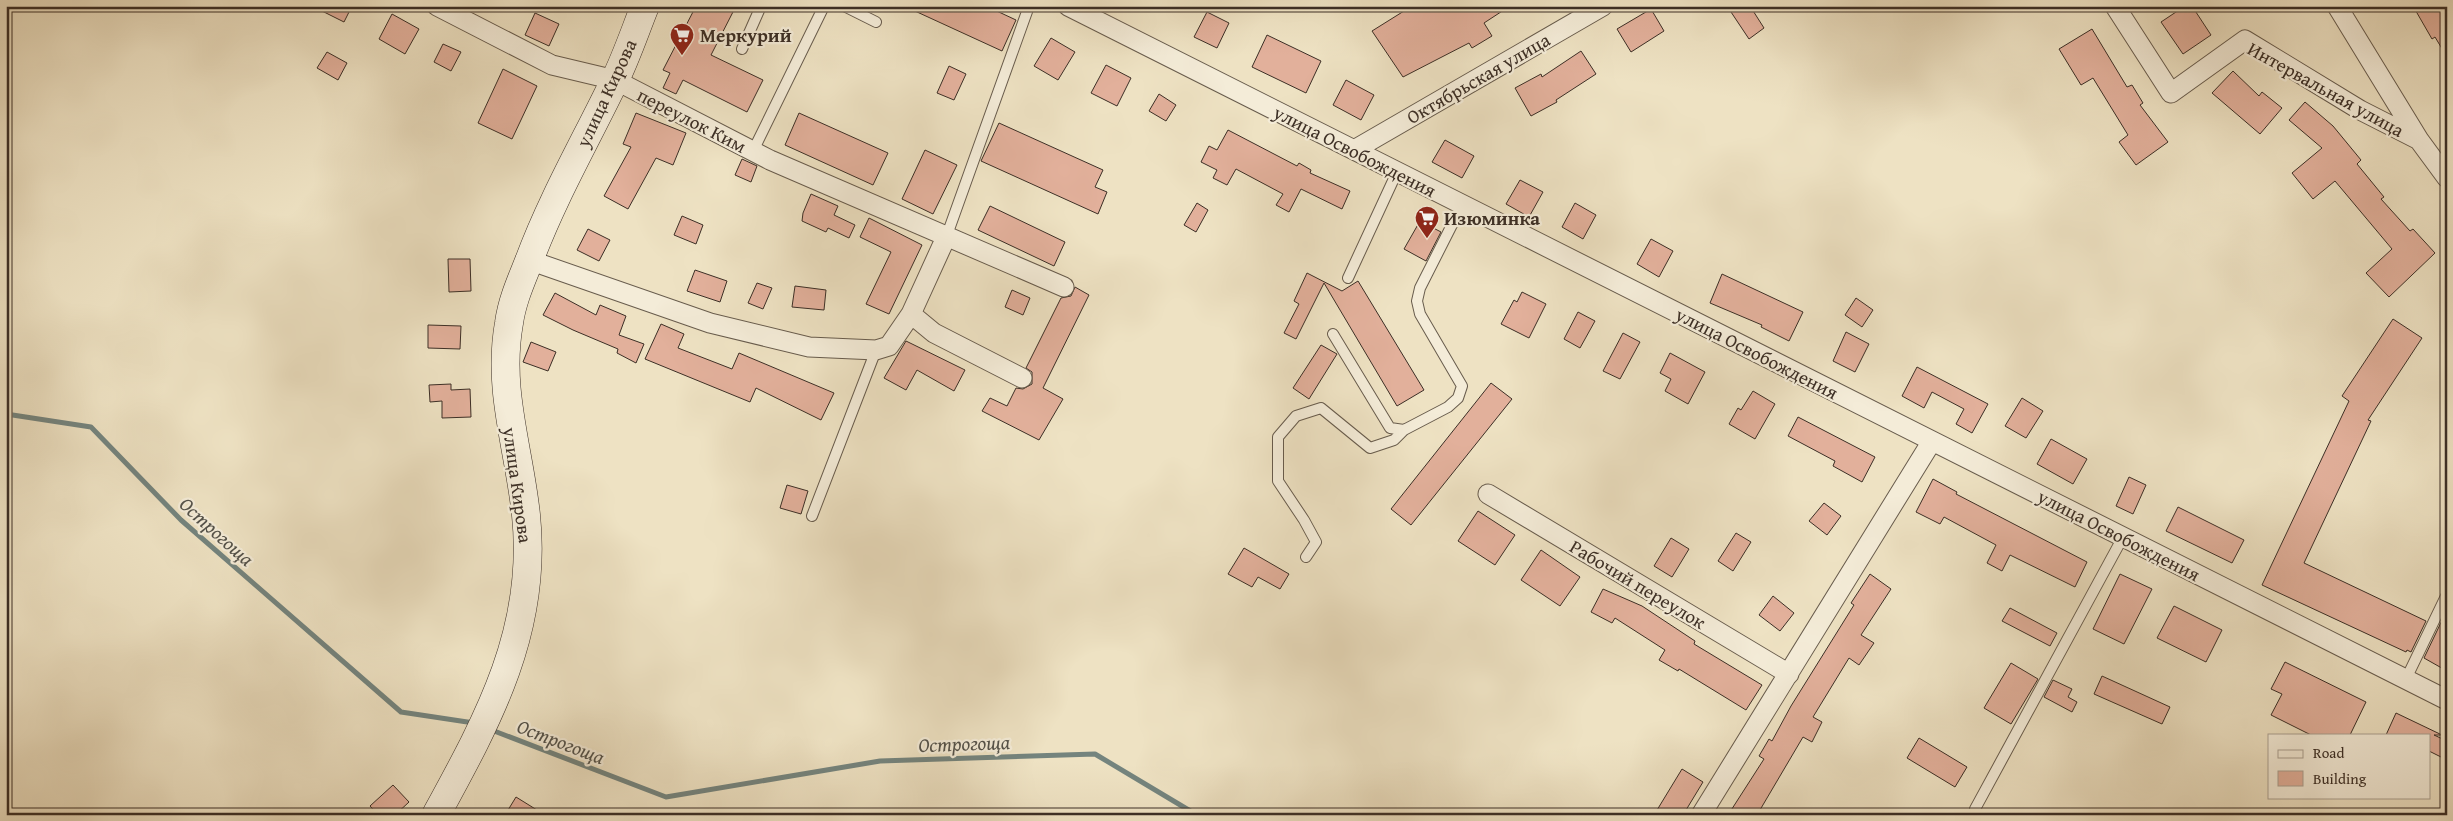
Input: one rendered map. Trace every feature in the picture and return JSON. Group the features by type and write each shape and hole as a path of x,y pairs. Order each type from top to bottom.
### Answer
{"main road":[{"name":"улица Кирова","path":"436,815 461,769 499,688 519,630 527,573 526,514 504,380 505,349 509,320 529,260 560,189 615,80 645,6"}],"street":[{"name":"переулок Ким","path":"437,6 552,65 615,80 754,151 1064,287"},
{"name":"улица Освобождения","path":"1068,6 2447,700"},
{"name":"Октябрьская улица","path":"1354,150 1602,6"},
{"name":"Интервальная улица","path":"2115,6 2171,93 2245,40 2360,110 2420,140"},
{"name":"Интервальная улица","path":"2337,6 2420,140 2447,178"},
{"path":"529,260 710,323 809,347 876,350 889,346 911,314 947,235"},
{"path":"911,314 934,333 1022,378"},
{"path":"1701,815 1932,441"},
{"name":"Рабочий переулок","path":"1488,494 1789,674"}],"lane":[{"path":"742,49 761,6"},
{"path":"754,151 824,6"},
{"path":"844,6 876,22"},
{"path":"947,235 1029,6"},
{"path":"1348,278 1397,172"},
{"path":"1306,557 1316,542 1278,481 1278,437 1296,416 1321,408 1370,448 1394,440 1404,430 1448,407 1458,398 1462,386 1420,314 1417,301 1420,288 1462,205"},
{"path":"1334,334 1390,428 1404,430"},
{"path":"812,516 876,350"},
{"path":"1975,809 2123,537"},
{"path":"2406,679 2447,594"}],"building":[{"path":"312,6 352,6 344,22"},
{"path":"696,6 736,6 711,55 763,80 747,112 683,80 676,94 663,88 670,73 663,70"},
{"path":"904,6 986,6 1016,20 1002,51"},
{"path":"1401,6 1510,6 1484,23 1492,36 1472,48 1469,43 1403,77 1372,31 1404,11"},
{"path":"1727,6 1750,6 1764,28 1749,39"},
{"path":"2185,6 2192,6 2211,35 2183,54 2161,22"},
{"path":"2413,6 2447,6 2447,57 2435,37 2432,39"},
{"path":"1651,9 1664,31 1631,52 1617,29"},
{"path":"1207,12 1229,23 1217,48 1194,37"},
{"path":"535,13 559,24 549,46 525,35"},
{"path":"392,14 419,29 405,54 379,39"},
{"path":"2092,29 2127,87 2132,85 2143,103 2140,105 2168,142 2136,165 2119,142 2128,135 2093,78 2081,85 2059,49"},
{"path":"1267,35 1321,61 1306,93 1252,67"},
{"path":"1051,38 1075,52 1058,80 1034,66"},
{"path":"443,44 461,52 451,71 434,62"},
{"path":"1581,51 1596,74 1556,100 1557,102 1531,116 1515,88 1541,74 1542,77"},
{"path":"327,52 347,63 338,80 317,68"},
{"path":"1106,65 1131,78 1117,106 1091,93"},
{"path":"949,66 966,74 954,100 937,93"},
{"path":"503,69 537,86 512,139 478,123"},
{"path":"2233,71 2259,96 2262,92 2282,108 2260,134 2212,93"},
{"path":"1346,80 1374,95 1361,120 1333,105"},
{"path":"1159,94 1176,105 1166,121 1149,111"},
{"path":"2305,102 2333,126 2361,160 2357,164 2384,197 2381,199 2410,231 2413,229 2435,253 2389,297 2366,273 2392,249 2335,181 2313,199 2292,173 2322,148 2289,120"},
{"path":"636,113 686,133 673,165 656,158 628,209 604,196 631,147 623,144"},
{"path":"799,113 888,153 873,185 785,145"},
{"path":"999,123 1103,170 1095,187 1107,192 1098,214 981,161"},
{"path":"1228,130 1297,166 1299,163 1311,170 1310,173 1350,191 1342,209 1301,189 1289,212 1276,205 1283,194 1236,169 1227,185 1213,178 1217,170 1201,162 1209,146 1217,150"},
{"path":"1445,140 1474,156 1462,178 1432,162"},
{"path":"925,150 957,165 933,214 902,199"},
{"path":"742,159 757,166 751,182 735,175"},
{"path":"1520,180 1543,192 1529,217 1506,204"},
{"path":"811,194 838,206 834,215 855,225 849,238 828,228 826,232 802,221 803,213"},
{"path":"1197,203 1208,210 1196,232 1184,225"},
{"path":"1575,203 1596,215 1583,239 1562,227"},
{"path":"990,206 1065,242 1054,266 978,230"},
{"path":"682,216 703,225 696,244 674,235"},
{"path":"869,218 922,245 889,314 866,304 891,252 860,237"},
{"path":"1420,221 1441,232 1426,261 1404,249"},
{"path":"588,229 610,240 599,261 577,250"},
{"path":"1651,239 1673,251 1659,277 1637,264"},
{"path":"448,259 470,259 471,291 449,292"},
{"path":"695,270 727,281 720,302 687,291"},
{"path":"1307,273 1342,291 1358,281 1424,390 1397,406 1324,283 1296,339 1284,333 1299,304 1294,301"},
{"path":"1722,274 1803,312 1789,341 1761,327 1762,325 1710,303"},
{"path":"757,283 772,288 763,309 748,303"},
{"path":"795,286 826,290 824,310 792,307"},
{"path":"1075,287 1089,295 1043,388 1063,399 1039,440 982,411 990,398 1007,406 1016,388 1023,389 1032,384 1032,372 1026,368 1061,298 1071,296"},
{"path":"1012,290 1030,298 1023,315 1005,307"},
{"path":"1522,292 1546,304 1529,338 1501,324 1514,300 1517,302"},
{"path":"555,293 596,315 600,305 626,316 619,335 644,344 636,363 617,353 618,349 543,315"},
{"path":"1856,298 1873,310 1862,327 1845,315"},
{"path":"1578,312 1595,321 1580,348 1564,339"},
{"path":"2393,319 2422,338 2368,420 2371,421 2304,563 2426,621 2411,652 2407,650 2406,652 2262,585 2349,401 2342,396"},
{"path":"661,324 684,334 678,348 732,369 739,353 834,393 821,420 756,388 750,402 645,359"},
{"path":"428,325 461,326 460,349 428,348"},
{"path":"1846,332 1869,344 1855,372 1833,361"},
{"path":"1623,333 1640,342 1620,379 1603,371"},
{"path":"906,341 965,370 954,391 917,370 906,390 884,378"},
{"path":"531,342 556,352 548,371 523,362"},
{"path":"1321,345 1337,354 1309,399 1293,388"},
{"path":"1670,353 1705,372 1688,404 1665,391 1671,379 1660,373"},
{"path":"1917,367 1988,404 1972,433 1956,424 1964,409 1932,392 1924,408 1902,396"},
{"path":"1491,383 1512,399 1411,525 1391,509"},
{"path":"451,384 451,390 470,389 471,417 442,418 442,401 430,402 429,385"},
{"path":"1753,391 1775,404 1755,439 1729,424 1738,408 1741,410"},
{"path":"2022,398 2043,411 2026,438 2005,426"},
{"path":"1798,417 1875,457 1862,482 1833,466 1835,461 1788,436"},
{"path":"2051,439 2087,459 2073,484 2037,464"},
{"path":"2129,477 2146,485 2133,514 2116,506"},
{"path":"1933,479 1957,492 1956,494 2087,562 2075,587 2010,555 2002,571 1987,563 1996,545 1944,517 1940,524 1916,512"},
{"path":"787,485 808,491 801,514 780,508"},
{"path":"1824,503 1841,516 1827,535 1809,521"},
{"path":"2178,507 2244,540 2232,563 2166,531"},
{"path":"1478,511 1515,535 1495,565 1458,541"},
{"path":"1736,533 1751,542 1733,571 1718,561"},
{"path":"1671,538 1689,549 1672,577 1654,566"},
{"path":"1244,548 1289,574 1280,589 1258,577 1252,587 1228,574"},
{"path":"1541,550 1580,577 1560,606 1521,580"},
{"path":"1870,574 1891,589 1861,635 1874,643 1859,665 1849,658 1813,717 1822,722 1812,742 1803,737 1757,815 1728,815 1764,759 1759,756 1769,739 1772,741 1791,706 1854,605 1851,603"},
{"path":"2120,574 2152,589 2124,644 2093,629"},
{"path":"1603,589 1642,606 1695,641 1694,644 1762,685 1746,710 1679,669 1678,671 1659,660 1665,650 1615,618 1612,623 1591,612"},
{"path":"1773,596 1794,613 1780,631 1759,615"},
{"path":"2174,606 2222,630 2206,662 2157,638"},
{"path":"2010,608 2057,633 2050,646 2002,621"},
{"path":"2447,610 2447,671 2424,658"},
{"path":"2285,662 2366,702 2350,734 2309,734 2271,715 2282,694 2271,689"},
{"path":"2011,663 2038,679 2011,724 1984,708"},
{"path":"2102,676 2170,707 2162,724 2094,694"},
{"path":"2053,680 2072,689 2068,697 2077,702 2072,712 2044,697"},
{"path":"2396,713 2442,735 2434,735 2447,741 2447,760 2430,752 2430,734 2386,734"},
{"path":"1919,738 1967,767 1955,787 1907,758"},
{"path":"1682,769 1703,782 1683,815 1654,815"},
{"path":"393,785 409,802 395,815 378,815 370,806"},
{"path":"516,797 545,815 505,815"}],"waterway":[{"name":"Острогоща","path":"6,414 91,427 181,520 401,712 474,723"},
{"name":"Острогоща","path":"489,729 666,797 880,761 1095,754 1197,815"}],"place":[{"name":"Меркурий","path":"682,56"},
{"name":"Изюминка","path":"1427,239"}]}
